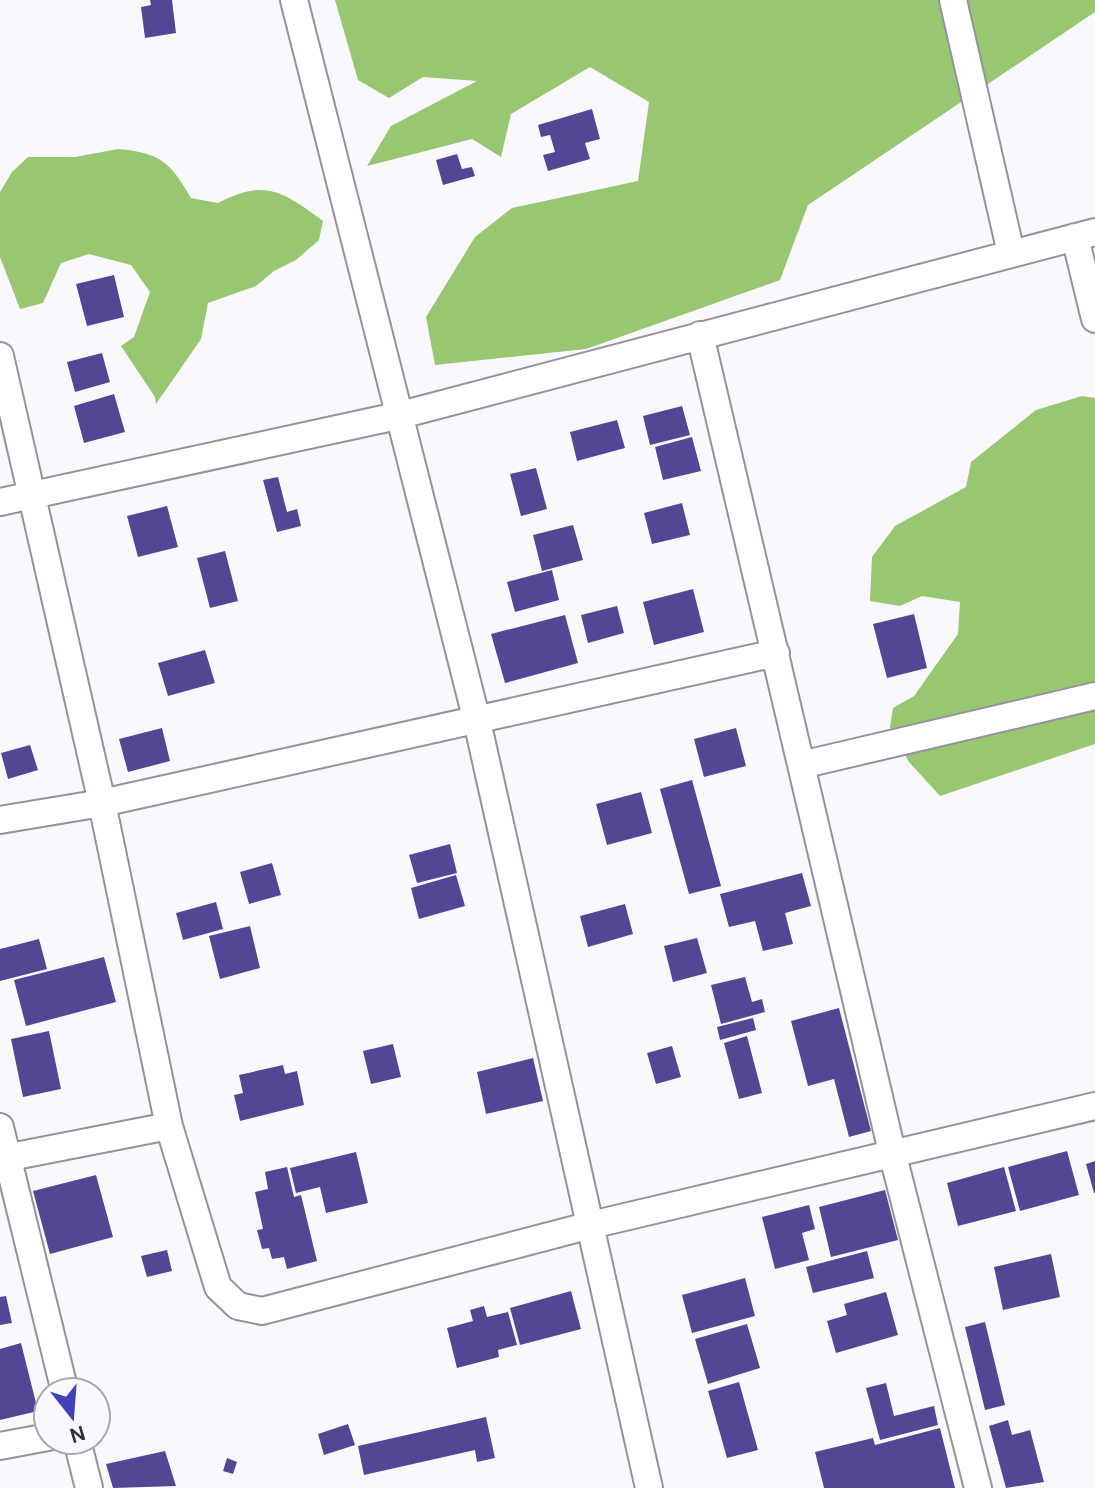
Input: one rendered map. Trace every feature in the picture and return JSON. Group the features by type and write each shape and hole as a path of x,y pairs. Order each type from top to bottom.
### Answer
{"street":[{"path":"294,0 397,416 477,721 649,1488"},
{"path":"953,0 1011,253"},
{"path":"0,502 397,416 1085,235 1095,319"},
{"path":"700,335 892,1152 978,1488"},
{"path":"0,356 102,803 169,1126 218,1287 238,1306 262,1311 591,1225 1095,1106"},
{"path":"0,820 102,803 776,653"},
{"path":"801,765 1095,696"},
{"path":"4,1158 169,1126"},
{"path":"0,1127 4,1158 61,1376"},
{"path":"0,1446 32,1440"},
{"path":"81,1456 89,1488"}],"green space":[{"path":"335,0 1095,0 1095,12 808,205 780,280 586,349 435,365 426,317 475,237 512,208 638,181 649,102 590,67 511,114 501,157 472,139 367,166 391,126 477,81 423,77 389,98 358,80"},
{"path":"118,149 145,153 163,162 177,176 191,198 218,203 248,191 273,192 297,202 323,221 319,240 296,260 274,271 256,286 208,303 201,339 156,404 155,397 121,346 134,337 150,292 131,265 89,254 61,263 43,303 20,309 0,257 0,192 12,172 28,157 75,157"},
{"path":"1082,396 1095,398 1095,744 940,796 909,762 890,727 893,708 914,696 958,634 960,602 922,596 900,606 870,601 872,557 895,526 966,487 971,462 1036,410"}],"building":[{"path":"150,0 172,0 176,33 145,38 141,7 151,5"},
{"path":"592,109 600,139 585,143 590,159 548,171 543,155 555,152 550,135 541,137 538,125"},
{"path":"457,154 462,169 472,167 475,176 443,185 436,160"},
{"path":"114,275 124,317 87,326 76,284"},
{"path":"102,353 110,382 75,392 67,362"},
{"path":"114,394 125,432 84,443 74,406"},
{"path":"682,406 690,435 650,445 643,416"},
{"path":"617,420 625,448 577,461 570,432"},
{"path":"692,437 701,471 663,480 655,447"},
{"path":"536,468 547,509 521,516 510,474"},
{"path":"278,477 287,512 297,509 301,526 277,532 263,480"},
{"path":"682,503 690,535 652,544 644,513"},
{"path":"167,506 178,547 138,557 127,516"},
{"path":"573,525 583,560 542,571 533,535"},
{"path":"225,551 238,601 210,608 197,558"},
{"path":"552,570 559,600 515,612 507,582"},
{"path":"693,589 704,632 654,645 643,602"},
{"path":"617,606 624,633 588,643 581,615"},
{"path":"914,614 927,668 887,678 873,624"},
{"path":"565,615 578,663 505,683 491,634"},
{"path":"205,650 215,683 168,696 158,663"},
{"path":"162,728 170,761 128,772 119,739"},
{"path":"736,728 746,766 704,777 694,739"},
{"path":"30,745 38,770 8,779 1,753"},
{"path":"692,780 721,886 689,894 660,789"},
{"path":"641,792 652,833 607,845 596,804"},
{"path":"450,844 457,873 417,883 409,855"},
{"path":"272,863 281,895 249,904 240,872"},
{"path":"802,873 811,906 785,913 793,944 763,951 755,921 729,927 720,894"},
{"path":"456,875 465,906 419,919 411,888"},
{"path":"216,902 223,929 183,940 176,913"},
{"path":"625,904 633,934 588,947 580,916"},
{"path":"250,926 260,968 220,979 209,936"},
{"path":"697,938 707,973 673,982 664,946"},
{"path":"39,939 47,969 0,981 0,949"},
{"path":"104,957 116,1002 26,1026 14,980"},
{"path":"745,977 752,1002 762,999 765,1012 721,1024 711,985"},
{"path":"839,1008 871,1131 849,1137 834,1079 808,1086 791,1021"},
{"path":"753,1018 756,1030 720,1040 717,1027"},
{"path":"49,1031 61,1089 23,1097 11,1039"},
{"path":"747,1036 762,1093 739,1099 724,1043"},
{"path":"393,1044 401,1077 371,1084 363,1051"},
{"path":"672,1046 681,1077 656,1084 647,1053"},
{"path":"533,1058 543,1101 486,1114 477,1072"},
{"path":"283,1065 285,1074 297,1071 304,1105 240,1121 234,1095 243,1093 239,1075"},
{"path":"1067,1151 1079,1195 1020,1211 1008,1167"},
{"path":"356,1152 368,1203 326,1213 320,1187 296,1193 290,1168"},
{"path":"1095,1161 1095,1193 1094,1193 1086,1164"},
{"path":"287,1167 294,1197 301,1195 317,1261 287,1269 284,1257 272,1259 269,1248 262,1249 257,1230 263,1229 255,1192 268,1189 265,1172"},
{"path":"1004,1167 1016,1211 958,1226 947,1183"},
{"path":"96,1175 113,1237 50,1254 33,1191"},
{"path":"885,1190 898,1240 831,1257 819,1207"},
{"path":"809,1205 815,1229 802,1233 809,1260 775,1269 762,1217"},
{"path":"167,1250 172,1271 147,1277 141,1256"},
{"path":"867,1251 874,1278 813,1293 806,1267"},
{"path":"1051,1254 1060,1297 1003,1310 994,1267"},
{"path":"745,1278 755,1316 692,1333 682,1295"},
{"path":"571,1291 581,1329 520,1345 510,1308"},
{"path":"886,1292 898,1335 836,1353 827,1321 847,1315 844,1304"},
{"path":"6,1296 12,1323 0,1325 0,1297"},
{"path":"484,1306 487,1317 508,1312 517,1345 498,1350 499,1357 457,1368 447,1328 473,1321 470,1310"},
{"path":"985,1322 1005,1405 985,1410 965,1327"},
{"path":"747,1324 760,1368 708,1384 695,1339"},
{"path":"21,1343 32,1387 32,1412 0,1420 0,1349"},
{"path":"739,1382 758,1450 727,1458 708,1391"},
{"path":"886,1383 894,1416 934,1406 938,1425 880,1440 866,1388"},
{"path":"486,1417 495,1458 477,1462 475,1450 364,1475 358,1446"},
{"path":"1008,1420 1012,1435 1030,1430 1044,1482 1006,1488 989,1426"},
{"path":"348,1424 355,1445 324,1455 318,1434"},
{"path":"940,1428 955,1488 824,1488 815,1452 873,1438 875,1445"},
{"path":"165,1451 176,1486 113,1488 106,1464"},
{"path":"227,1458 237,1462 233,1474 223,1471"}]}
